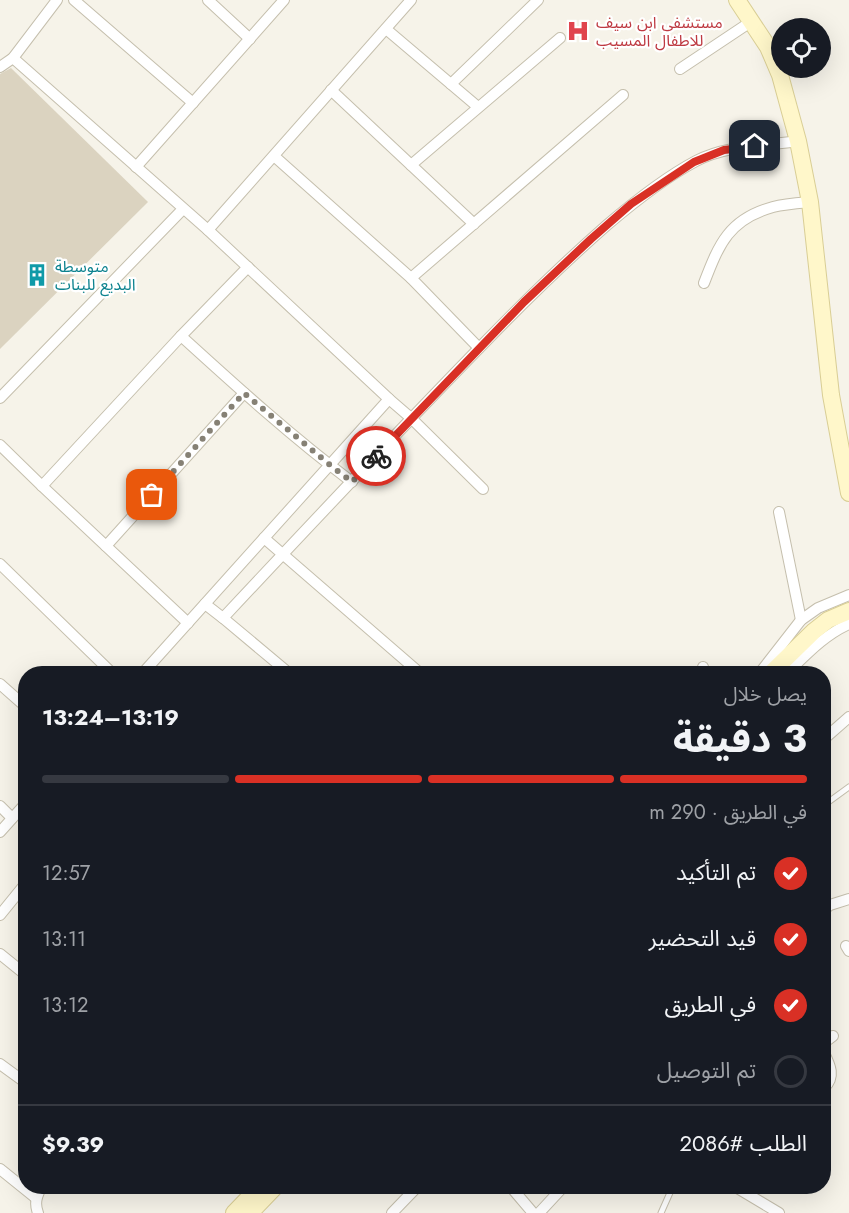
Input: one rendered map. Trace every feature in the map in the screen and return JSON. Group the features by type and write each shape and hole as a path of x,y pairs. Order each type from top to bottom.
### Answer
{"street":[{"path":"0,67 13,58 57,0"},
{"path":"74,0 193,103"},
{"path":"208,0 250,39"},
{"path":"136,167 284,0"},
{"path":"208,230 411,0"},
{"path":"451,84 538,0"},
{"path":"737,0 768,47 780,75 798,141 810,202 831,395 849,493"},
{"path":"680,69 752,21"},
{"path":"386,29 478,107"},
{"path":"411,165 560,38"},
{"path":"13,58 208,230 411,418 483,489"},
{"path":"331,90 474,224"},
{"path":"411,278 623,95"},
{"path":"223,618 411,418 524,302 631,204 694,162 724,150 798,141"},
{"path":"274,156 411,278 479,348"},
{"path":"704,283 714,256 734,226 749,216 773,207 810,202"},
{"path":"0,398 183,209"},
{"path":"42,486 248,267"},
{"path":"181,336 244,393 352,482"},
{"path":"106,546 244,393"},
{"path":"153,666 188,623 389,399"},
{"path":"0,445 188,623"},
{"path":"779,512 801,620"},
{"path":"264,538 412,666"},
{"path":"0,564 105,666"},
{"path":"765,666 801,620 818,608 849,595"},
{"path":"205,604 280,666"},
{"path":"778,666 814,630 828,620 849,611"},
{"path":"795,666 832,632 849,624"},
{"path":"0,684 18,700"},
{"path":"831,733 849,717"},
{"path":"0,806 12,818"},
{"path":"0,832 18,812"},
{"path":"0,915 18,893"},
{"path":"831,905 849,899"},
{"path":"0,954 18,969"},
{"path":"0,1064 18,1077"},
{"path":"0,1169 18,1184"},
{"path":"31,1194 36,1198"},
{"path":"38,1194 36,1198 38,1213"},
{"path":"234,1213 252,1194"},
{"path":"250,1213 268,1194"},
{"path":"392,1213 410,1194"},
{"path":"517,1194 533,1213"},
{"path":"539,1213 557,1194"},
{"path":"747,1194 779,1213"}],"lane":[{"path":"831,800 849,787"},
{"path":"661,1213 670,1194"}],"building":[{"name":"متوسطة البديع للبنات","path":"11,68 148,202 0,349 0,74"}],"way so far":[{"path":"152,495 244,393 352,482 376,456"}],"place":[{"name":"مستشفى ابن سيف للاطفال المسيب","path":"578,31"},
{"name":"متوسطة البديع للبنات","path":"37,275"}],"route":[{"path":"376,456 524,302 631,204 694,162 724,150 755,146"}]}
